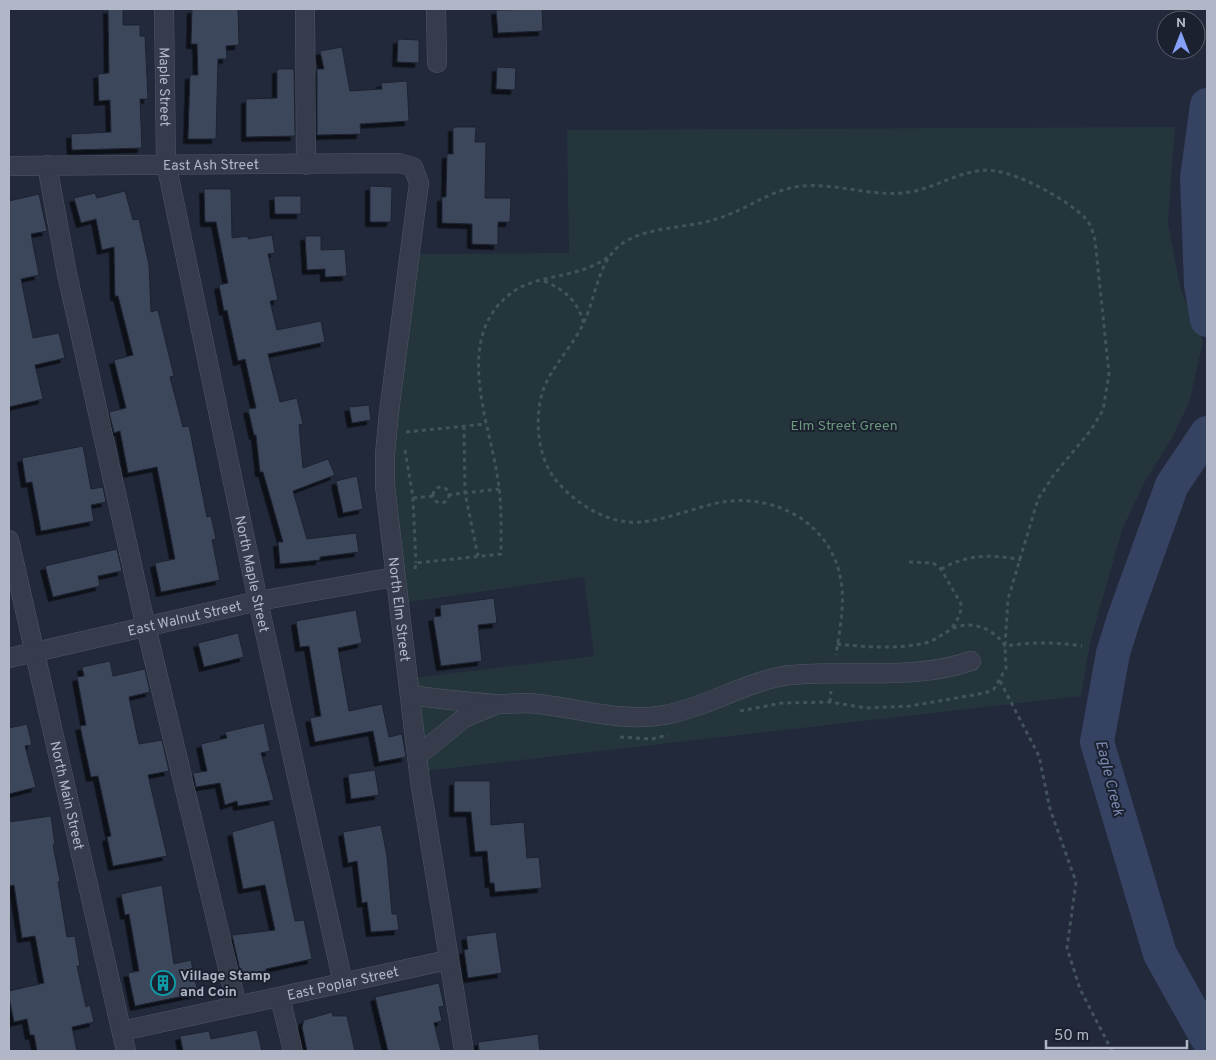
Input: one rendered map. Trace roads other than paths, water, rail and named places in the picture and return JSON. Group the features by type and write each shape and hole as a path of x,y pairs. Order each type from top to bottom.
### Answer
{"street":[{"name":"Maple Street","path":"164,9 166,163"},
{"path":"305,9 306,165"},
{"path":"436,9 437,63"},
{"name":"East Ash Street","path":"9,166 166,163 306,165 399,163 413,167"},
{"name":"North Maple Street","path":"166,163 258,600 342,983"},
{"path":"47,165 67,274 146,626 237,1006"},
{"name":"North Elm Street","path":"413,167 418,183 385,454 385,486 394,577 417,756 464,1051"},
{"name":"North Main Street","path":"9,540 126,1051"},
{"name":"East Walnut Street","path":"9,658 258,600 394,577"},
{"path":"410,695 499,704 530,703 630,718 665,715 710,703 764,681 788,675 834,672 881,674 930,672 971,661"},
{"path":"417,756 464,718 499,704"},
{"name":"East Poplar Street","path":"122,1031 448,960"},
{"path":"280,997 293,1051"}],"waterway":[{"name":"Eagle Creek","path":"1207,105 1197,178 1201,285 1207,320"},
{"name":"Eagle Creek","path":"1207,433 1172,485 1124,618 1113,653 1097,742 1160,954 1207,1038"}],"place":[{"name":"Village Stamp and Coin","path":"163,983"}],"park label":[{"name":"Elm Street Green","path":"844,425"}]}
